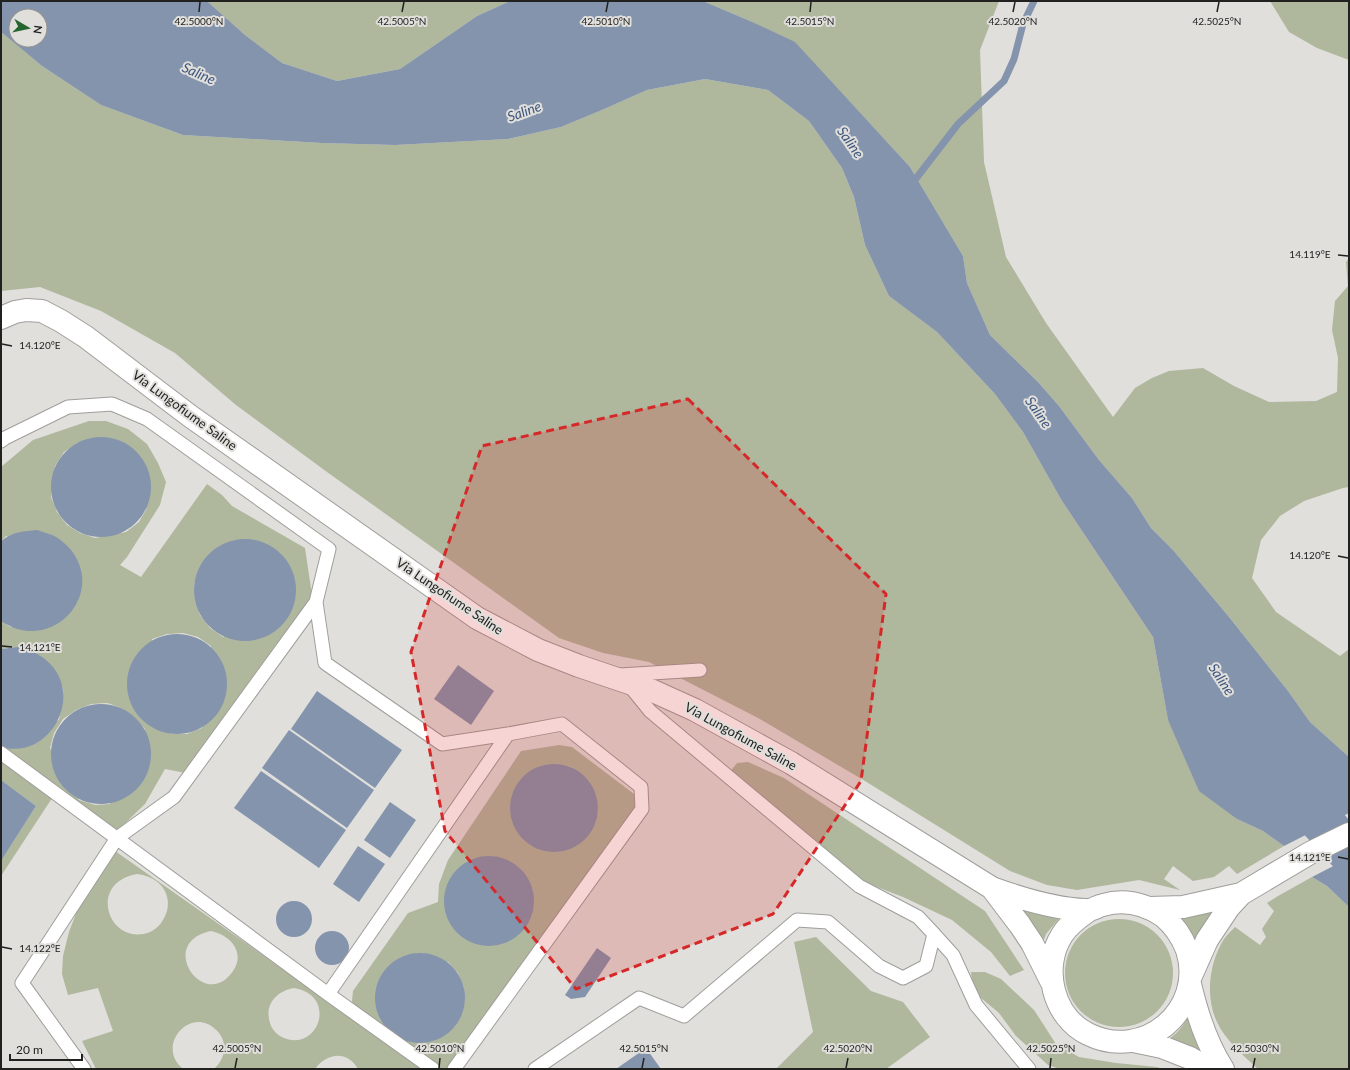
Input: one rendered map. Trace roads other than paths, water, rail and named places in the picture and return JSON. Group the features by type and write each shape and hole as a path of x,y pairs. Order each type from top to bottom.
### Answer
{"street":[{"name":"Via Lungofiume Saline","path":"1,318 15,312 26,310 42,311 61,321 190,416 477,618 538,650 676,701 735,731 791,763 992,888 1016,897 1039,903 1088,911"},
{"path":"1209,1069 1190,1058 1162,1047 1133,1041 1117,1042 1102,1040 1087,1034 1074,1024 1063,1012 1056,999 1052,984 1052,959 1061,936 1078,917 1102,905 1118,902 1150,908 1183,907 1228,900 1304,856 1349,834"},
{"name":"Via Lungofiume Saline","path":"992,888 1028,937 1052,984"},
{"path":"1133,1041 1153,1034 1170,1022 1183,1005 1198,958 1228,900"},
{"path":"1150,908 1164,917 1176,929 1184,943 1190,959 1190,980 1200,1023 1223,1069"}],"lane":[{"path":"2,438 68,407 112,404 147,419 329,549 316,602 325,663 442,744 562,724 641,787 642,809 454,1069"},
{"path":"84,1069 22,983 117,838 174,797 316,602"},
{"path":"617,678 700,670"},
{"path":"617,678 650,711 859,886 918,917 953,955 976,1005 1029,1069"},
{"path":"328,994 508,734"},
{"path":"1,753 328,994 433,1069"},
{"path":"535,1069 639,998 684,1016 797,920 828,922 879,966 904,978 926,966 934,934"}],"water":[{"path":"1,1 207,1 245,35 282,63 337,81 400,69 477,16 510,1 703,1 795,42 910,167 963,256 967,283 990,335 1038,382 1059,406 1099,460 1132,498 1151,528 1173,550 1229,617 1288,691 1310,722 1349,757 1349,813 1284,846 1263,831 1237,819 1199,791 1168,720 1153,637 1062,501 1023,432 995,394 937,332 889,296 865,245 854,197 842,168 809,121 768,90 705,79 647,90 561,127 508,139 395,145 322,143 183,135 101,105 42,66 20,48 48,48 48,8 8,8 8,38 1,32"},
{"path":"101,437 120,440 137,451 148,468 151,487 148,506 137,523 120,534 101,537 82,534 65,523 54,506 51,487 54,468 65,451 82,440"},
{"path":"37,530 52,535 65,543 71,550 80,568 82,585 78,602 68,616 54,626 38,631 20,630 1,621 1,541 14,534"},
{"path":"245,539 264,543 281,554 292,571 296,590 292,609 281,626 264,637 245,641 226,637 209,626 198,609 194,590 198,571 209,554 226,543"},
{"path":"167,634 187,634 196,637 213,648 224,665 227,674 227,694 224,703 213,720 196,731 187,734 167,734 149,726 141,720 135,712 127,694 127,674 135,656 141,648 149,642"},
{"path":"18,647 40,655 46,660 58,674 63,689 63,706 57,721 48,734 35,744 19,749 1,747 1,649"},
{"path":"458,665 494,691 471,725 434,699"},
{"path":"317,691 402,750 375,788 291,729"},
{"path":"101,704 120,707 137,718 148,735 151,754 148,773 137,790 120,801 101,804 82,801 65,790 54,773 51,754 54,735 65,718 82,707"},
{"path":"289,730 374,790 347,828 262,768"},
{"path":"545,764 563,764 579,771 591,783 598,799 598,817 591,833 579,845 563,852 545,852 529,845 517,833 510,817 510,799 517,783 529,771"},
{"path":"261,771 346,830 319,868 234,808"},
{"path":"1,780 36,806 1,861"},
{"path":"390,802 416,820 390,858 364,840"},
{"path":"358,846 385,864 359,902 333,884"},
{"path":"489,856 498,857 514,864 526,876 533,892 533,910 526,926 514,938 498,945 489,946 480,945 464,938 452,926 445,910 444,901 445,892 452,876 464,864 480,857"},
{"path":"1349,858 1349,907 1327,886 1312,877"},
{"path":"294,901 307,906 312,919 307,932 294,937 281,932 276,919 281,906"},
{"path":"332,931 344,936 349,948 344,960 332,965 320,960 315,948 320,936"},
{"path":"597,948 611,958 585,997 571,999 565,995"},
{"path":"420,953 429,954 445,961 457,973 464,989 464,1007 457,1023 445,1035 429,1042 420,1043 411,1042 395,1035 383,1023 376,1007 375,998 376,989 383,973 395,961 411,954"},
{"path":"646,1048 661,1069 616,1069"}],"waterway":[{"path":"911,185 958,124 1004,81 1014,59 1023,24 1034,1"},
{"name":"Saline","path":"1288,778 1302,800 1349,852"}]}
